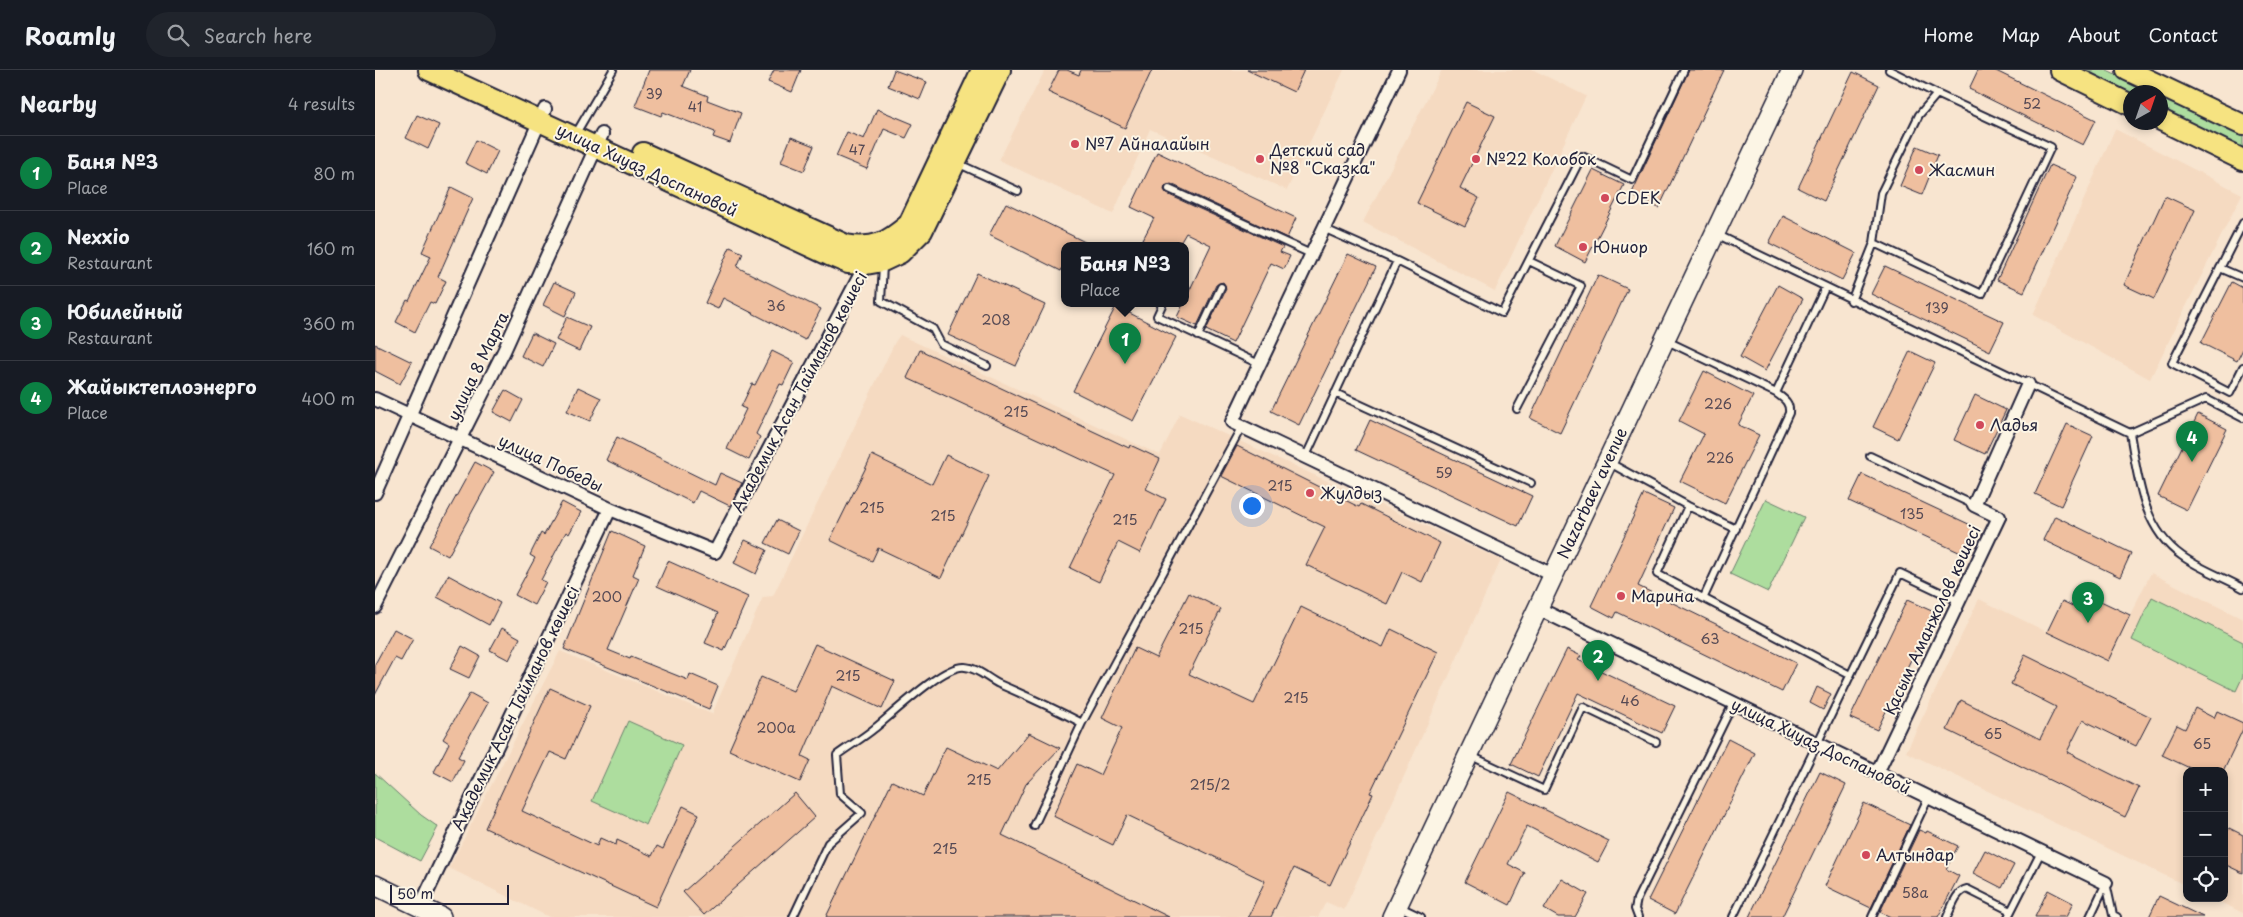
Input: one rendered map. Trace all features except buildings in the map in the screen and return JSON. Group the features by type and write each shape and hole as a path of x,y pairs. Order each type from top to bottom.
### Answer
{"main road":[{"name":"улица Хиуаз Доспановой","path":"429,70 543,114"},
{"name":"улица Хиуаз Доспановой","path":"461,70 543,114 829,255 848,263 873,257"},
{"path":"873,257 909,224 982,70"},
{"name":"Академик Асан Тайманов көшесі","path":"873,257 900,252 922,231 1000,70"},
{"name":"Nazarbaev avenue","path":"1394,911 1792,70"},
{"path":"2060,70 2123,101"},
{"path":"2127,70 2243,125"},
{"path":"2168,123 2243,160"},
{"path":"375,885 441,917"}],"street":[{"path":"1399,70 1232,422 1553,575"},
{"path":"375,493 543,114"},
{"name":"улица 8 Марта","path":"375,607 508,342 599,140"},
{"name":"Академик Асан Тайманов көшесі","path":"715,552 873,257"},
{"name":"Қасым Аманжолов көшесі","path":"1877,773 1999,517 1973,505 2028,384"},
{"name":"улица Победы","path":"375,399 610,509 715,552"},
{"name":"Академик Асан Тайманов көшесі","path":"419,906 610,509"},
{"name":"улица Хиуаз Доспановой","path":"1537,608 2106,883"}],"lane":[{"path":"579,131 613,70"},
{"path":"1323,228 1397,261 1502,313 1582,156 1632,180 1684,70"},
{"path":"1874,242 1982,294 2051,147 1889,70"},
{"path":"1851,301 1874,242 1881,193 1919,115 1937,94"},
{"path":"956,162 1018,191"},
{"path":"1169,189 1311,254"},
{"path":"2243,223 2172,363 2230,392 2243,367"},
{"path":"1715,234 1851,301 2130,433 2207,399 2243,418"},
{"path":"873,257 881,301 933,329 941,344 987,366"},
{"path":"1306,456 1397,261"},
{"path":"1517,409 1581,286 1529,261"},
{"path":"2220,268 2243,278"},
{"path":"1198,336 1221,287"},
{"path":"1776,393 1825,288"},
{"path":"1161,307 1157,316 1259,364"},
{"path":"1664,340 1776,393 1786,400 1789,406 1789,413 1704,597"},
{"path":"1335,393 1531,483"},
{"path":"1034,826 1082,723 1242,426"},
{"path":"2130,433 2141,492 2152,520 2166,541 2182,556 2243,588"},
{"path":"1870,456 1973,505"},
{"path":"1607,462 1735,529"},
{"path":"1688,506 1657,574 1704,597 1850,676"},
{"path":"1733,917 1900,572 1959,601"},
{"path":"793,917 828,843 863,813 841,794 837,755 873,730 910,698 949,669 964,666 1082,723"},
{"path":"1639,917 1635,909 1637,899 1733,704"},
{"path":"1468,754 1544,790 1583,707 1656,742"},
{"path":"1872,917 1929,798"},
{"path":"1947,917 1958,894 1962,890 1967,889 2009,914 2041,852"},
{"path":"2090,917 2106,883"},
{"path":"2106,883 2113,915 2117,917"},
{"path":"1394,911 1421,917"}],"shaded area":[{"path":"1045,70 1344,70 1287,190 1150,129 1113,214 999,160"},
{"name":"№22 Колобок","path":"1442,70 1534,70 1586,96 1495,291 1363,222"},
{"path":"2115,129 2242,194 2150,379 2033,315"},
{"path":"900,335 1160,455 1180,414 1501,560 1344,910 1326,902 1318,917 549,917 449,868 560,651 712,714 763,597 773,596"},
{"path":"2151,573 2243,619 2243,913 2220,902 2228,902 2228,767 2183,767 2183,884 1906,752 1979,599 2107,661"}],"green space":[{"path":"2079,70 2107,70 2139,85 2123,85 2123,91"},
{"path":"2168,99 2243,135 2243,148 2168,112"},
{"path":"1766,499 1804,517 1768,592 1730,574"},
{"path":"2152,597 2243,642 2243,676 2236,691 2132,640"},
{"path":"628,721 682,745 646,825 592,801"},
{"path":"375,773 421,815 438,827 420,861 375,837"}],"place":[{"name":"№7 Айналайын","path":"1075,144"},
{"name":"Детский сад №8 \"Сказка\"","path":"1260,159"},
{"name":"№22 Колобок","path":"1476,159"},
{"name":"Жасмин","path":"1919,170"},
{"name":"CDEK","path":"1605,198"},
{"name":"Юниор","path":"1583,247"},
{"name":"Баня №3","path":"1125,364"},
{"name":"Ладья","path":"1980,425"},
{"name":"Жайыктеплоэнерго","path":"2192,462"},
{"name":"Жулдыз","path":"1310,493"},
{"name":"Марина","path":"1621,596"},
{"name":"Юбилейный","path":"2088,623"},
{"name":"Nexxio","path":"1598,681"},
{"name":"Алтындар","path":"1866,855"}]}
